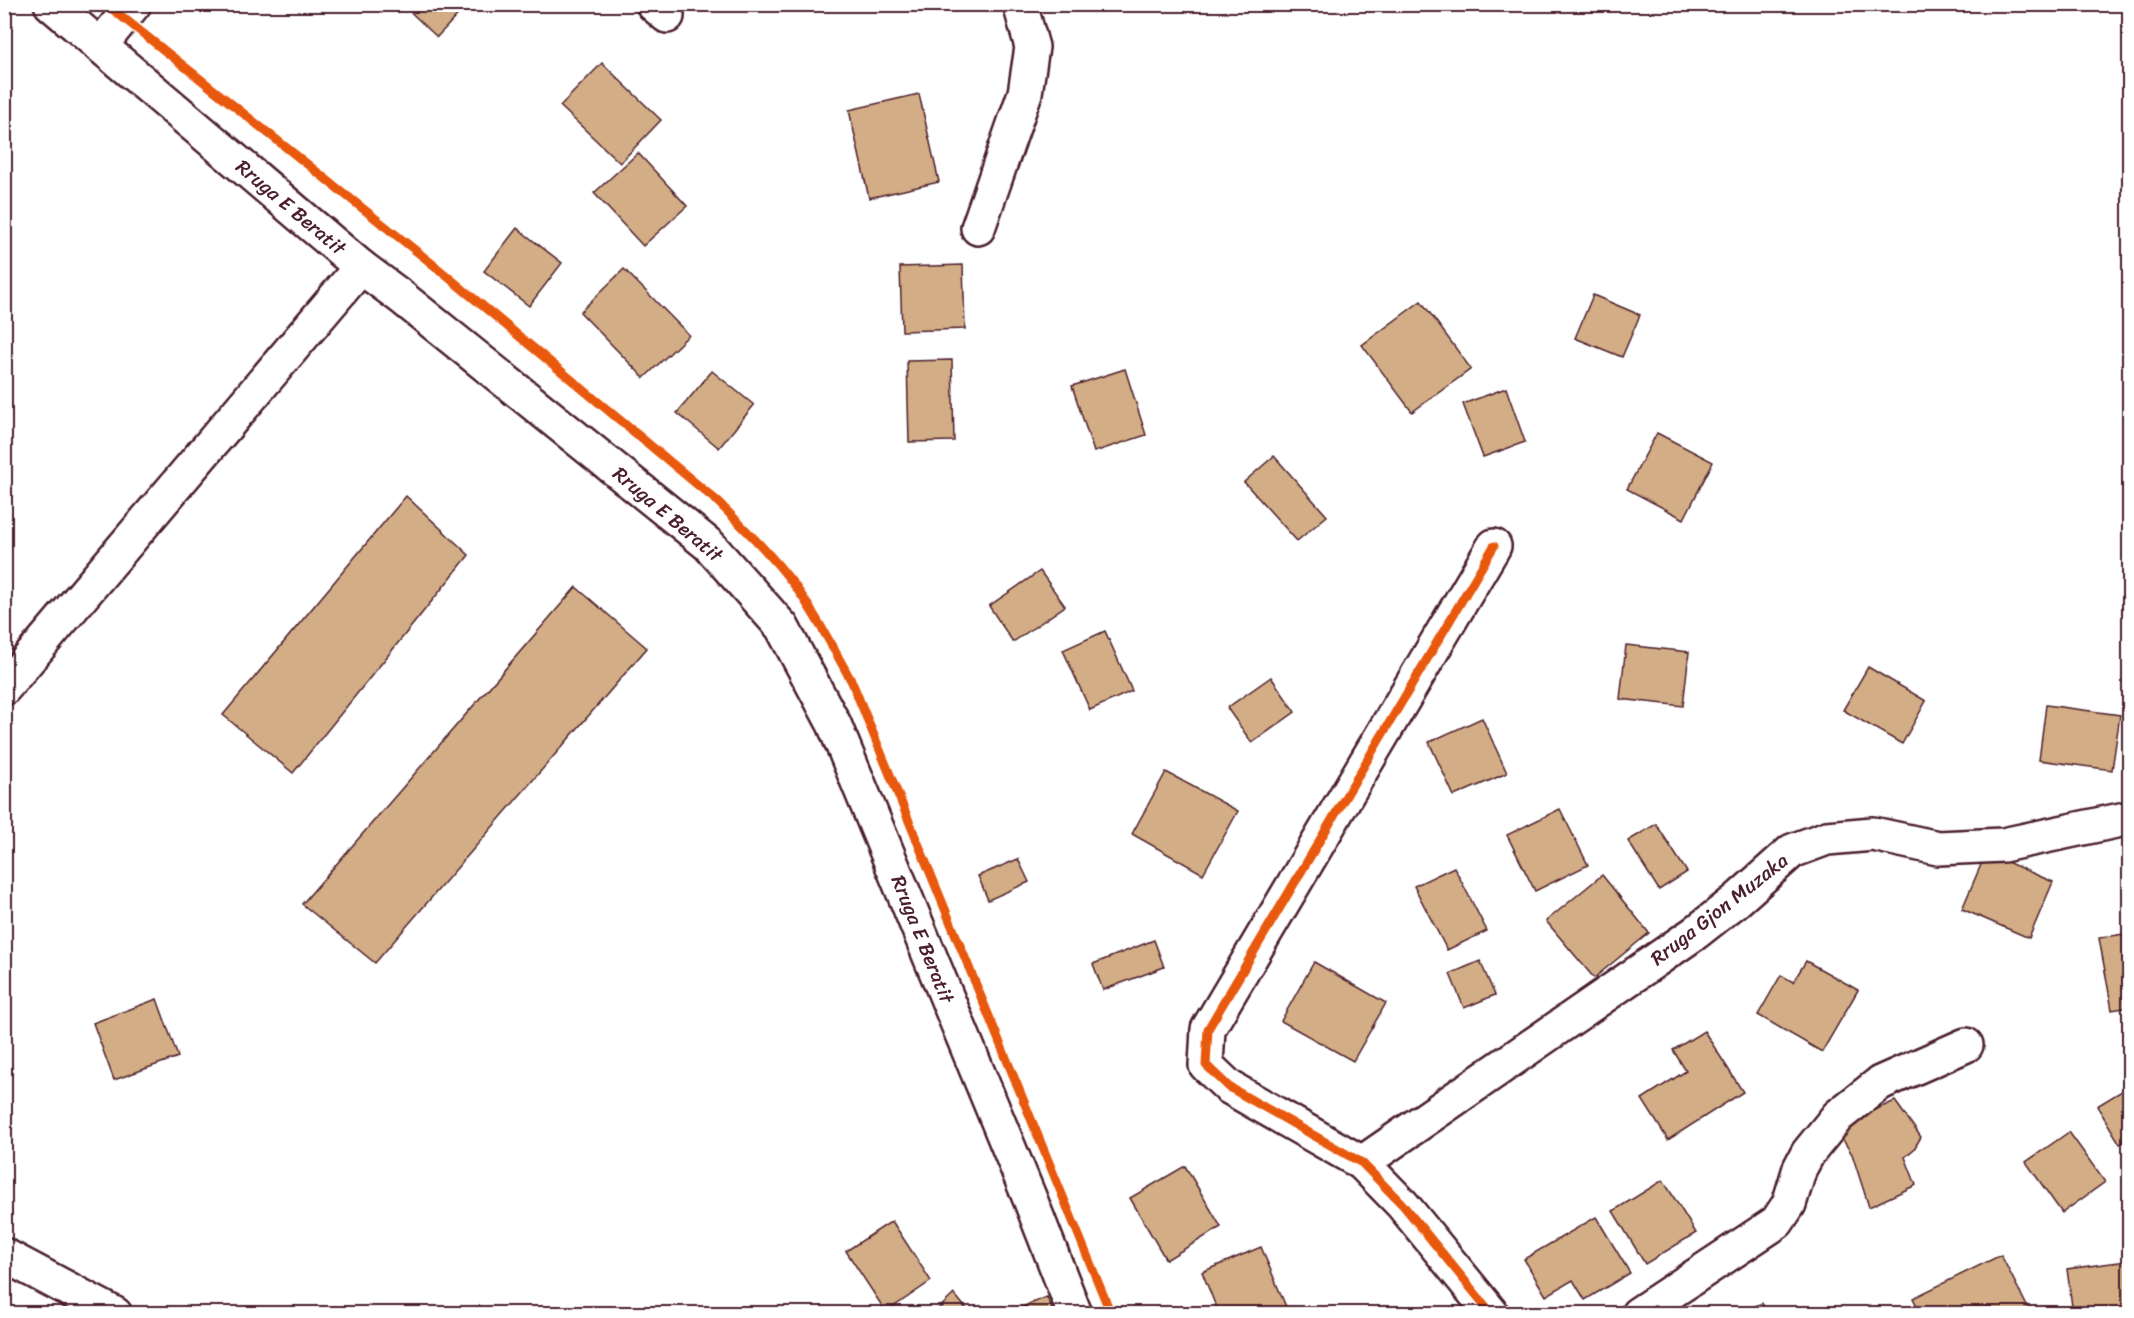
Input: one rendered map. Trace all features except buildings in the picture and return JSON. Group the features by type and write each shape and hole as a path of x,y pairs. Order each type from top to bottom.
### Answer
{"street":[{"name":"Rruga E Beratit","path":"51,4 362,267 709,545 783,627 834,724 1030,1199 1075,1314"},
{"path":"100,46 134,4"},
{"path":"978,228 1025,93 1032,47 1020,4"},
{"path":"4,688 362,267"},
{"path":"1492,1314 1402,1204 1362,1163 1229,1087 1206,1065 1208,1029 1494,546"},
{"name":"Rruga Gjon Muzaka","path":"1362,1163 1695,933 1737,900 1792,851 1827,838 1873,834 1938,848 2003,845 2130,818"},
{"path":"1638,1314 1777,1222 1789,1204 1800,1168 1808,1153 1838,1116 1880,1083 1966,1045"},
{"path":"4,1255 115,1314"}],"cycle path":[{"path":"106,4 430,262 717,501 795,586 818,621 852,682 1111,1314"},
{"path":"1492,1314 1402,1204 1362,1163 1229,1087 1206,1065 1208,1029 1494,546"}]}
